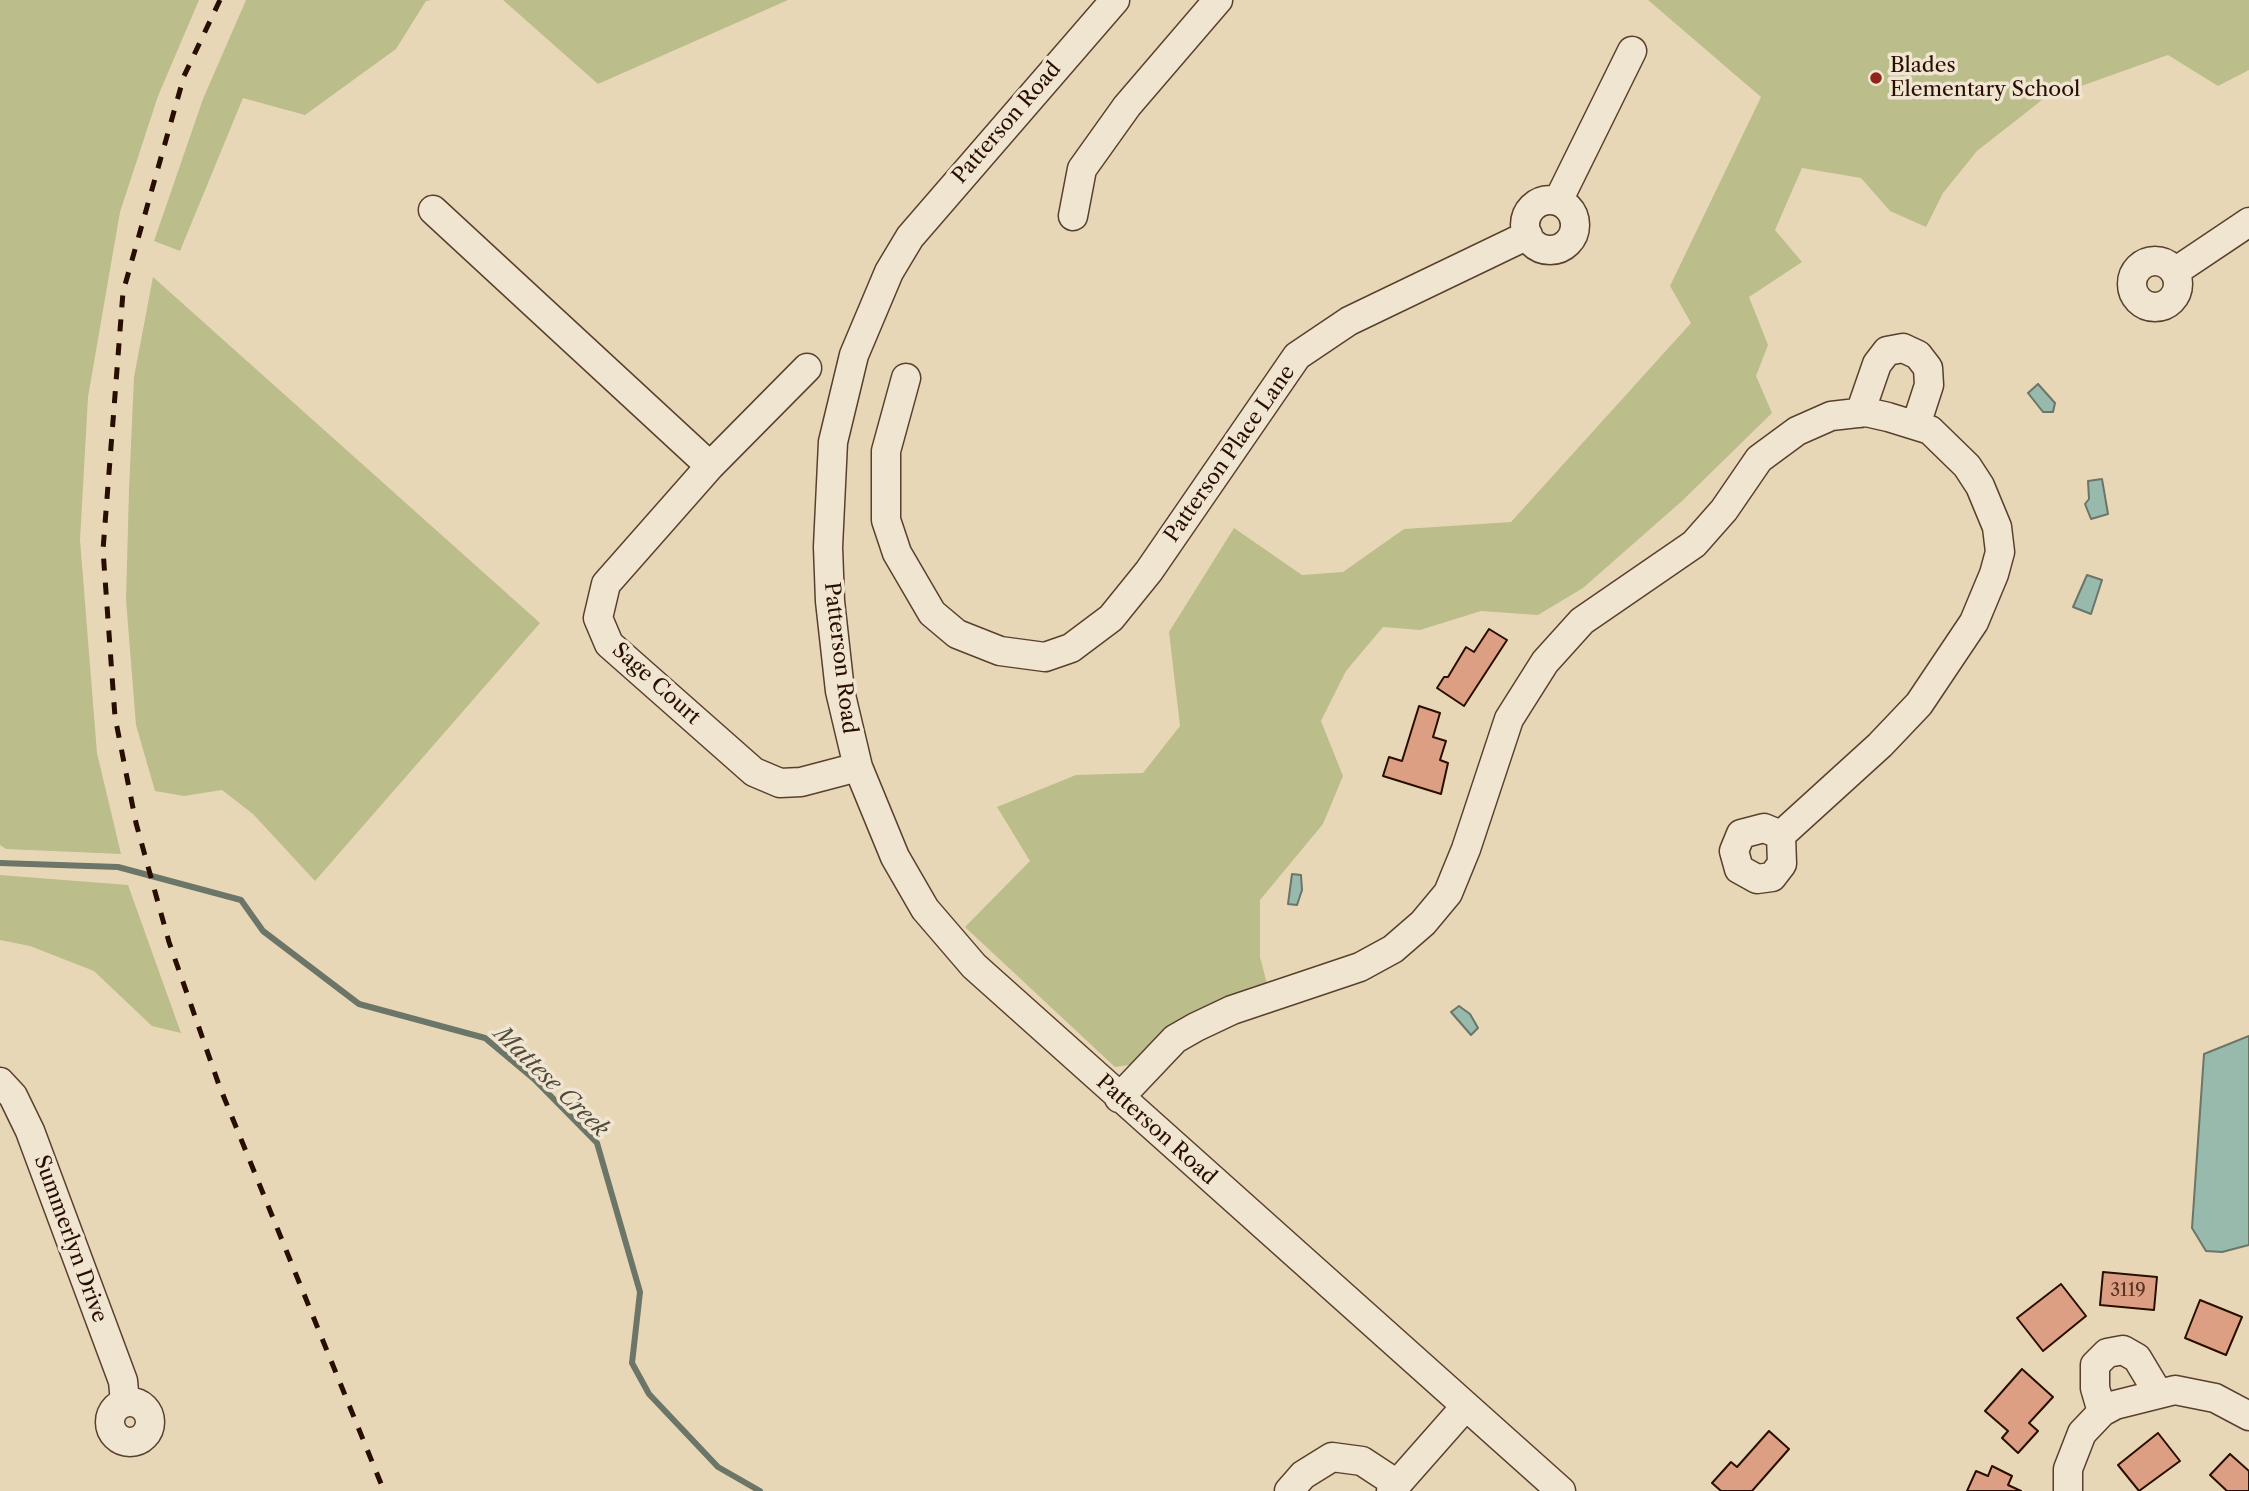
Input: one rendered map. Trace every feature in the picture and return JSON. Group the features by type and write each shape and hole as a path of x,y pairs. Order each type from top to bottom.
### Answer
{"street":[{"name":"Patterson Road","path":"1115,0 910,237 889,272 854,355 833,442 828,547 830,601 840,691 858,767 895,857 925,909 949,939 1119,1098 1561,1491"},
{"path":"1073,216 1082,169 1127,106 1218,0"},
{"path":"1558,201 1632,51"},
{"path":"1549,200 1558,201 1565,205 1575,220 1575,228 1568,243 1554,250 1546,250 1538,247 1528,235 1526,220 1534,206 1549,200"},
{"path":"433,210 710,466"},
{"path":"2176,271 2249,222"},
{"name":"Patterson Place Lane","path":"906,378 886,451 886,520 897,553 912,583 932,612 957,634 986,646 1045,657 1071,648 1111,618 1149,571 1297,356 1349,321 1528,235"},
{"path":"1860,413 1877,364 1887,351 1903,348 1918,355 1928,368 1929,385 1916,425"},
{"name":"Sage Court","path":"807,368 710,466 606,584 598,618 609,644 754,772 779,783 801,782 858,767"},
{"path":"1119,1098 1168,1046 1196,1027 1232,1010 1360,967 1393,949 1423,923 1448,893 1466,849 1509,719 1545,662 1582,621 1694,544 1724,510 1759,458 1797,431 1831,416 1860,413 1916,425 1930,430 1967,466 1980,486 1998,532 2000,552 1991,585 1974,622 1919,704 1880,745 1781,835"},
{"name":"Summerlyn Drive","path":"0,1082 13,1096 30,1131 123,1381 125,1402"},
{"path":"2102,1412 2095,1388 2095,1365 2107,1353 2123,1350 2137,1357 2158,1393"},
{"path":"2068,1491 2068,1469 2082,1433 2102,1412 2115,1405 2175,1390 2215,1398 2249,1416"},
{"path":"1289,1491 1304,1475 1332,1457 1362,1461 1394,1487 1465,1407"}],"green space":[{"path":"0,0 199,0 158,96 120,212 88,397 80,540 97,753 121,854 6,849 0,845"},
{"path":"246,0 432,0 426,1 396,49 305,115 243,98 180,251 154,241 203,99"},
{"path":"503,0 788,0 598,84"},
{"path":"1648,0 2249,0 2249,70 2218,86 2168,55 2042,100 1977,151 1943,193 1926,227 1890,211 1861,178 1802,168 1775,230 1802,262 1749,297 1768,345 1756,376 1772,413 1682,501 1583,588 1538,615 1481,611 1420,630 1383,627 1346,671 1321,721 1343,776 1323,824 1260,900 1260,957 1267,984 1135,1064 1115,1067 965,927 1030,861 997,807 1076,775 1143,773 1180,726 1169,632 1234,528 1302,575 1343,572 1404,529 1511,522 1691,323 1670,286 1761,97"},
{"path":"153,277 540,623 315,881 253,814 222,790 184,796 155,791 136,725 126,600 129,490 134,377"},
{"path":"0,875 128,885 181,1033 152,1026 94,971 30,946 0,940"}],"shaded area":[{"path":"2038,384 2055,403 2053,412 2043,412 2028,393"},
{"path":"2102,479 2108,514 2091,519 2085,504 2089,499 2088,481"},
{"path":"2087,575 2102,580 2091,614 2073,607"},
{"path":"1292,874 1301,875 1302,890 1297,905 1288,904"},
{"path":"1459,1006 1470,1014 1478,1028 1471,1035 1451,1012"},
{"path":"2249,1036 2249,1245 2222,1252 2206,1251 2192,1228 2204,1054"}],"building":[{"path":"1489,629 1507,640 1464,706 1437,688 1444,677 1448,677 1466,647 1474,652"},
{"path":"1419,706 1440,713 1433,737 1446,741 1440,760 1448,763 1441,794 1383,776 1389,757 1402,761"},
{"path":"2103,1272 2157,1277 2154,1310 2100,1305"},
{"path":"2061,1284 2086,1316 2043,1351 2017,1318"},
{"path":"2200,1300 2242,1317 2226,1355 2185,1338"},
{"path":"2022,1369 2053,1397 2029,1423 2038,1431 2018,1453 2002,1438 2008,1431 1985,1411"},
{"path":"1769,1431 1789,1449 1752,1491 1721,1491 1712,1483 1731,1462 1737,1467"},
{"path":"2158,1433 2180,1461 2139,1491 2118,1465"},
{"path":"2230,1454 2249,1471 2249,1491 2227,1491 2210,1475"},
{"path":"1992,1466 2012,1476 2008,1485 2021,1491 1967,1491 1976,1471 1988,1476"}],"waterway":[{"name":"Mattese Creek","path":"0,863 118,867 241,900 263,931 359,1004 485,1038 534,1079 597,1143 640,1292 632,1363 649,1394 718,1467 760,1491"}],"railway":[{"path":"220,0 184,76 123,292 103,550 115,717 136,823 169,942 219,1085 384,1491"}],"place":[{"name":"Blades Elementary School","path":"1876,78"}]}
